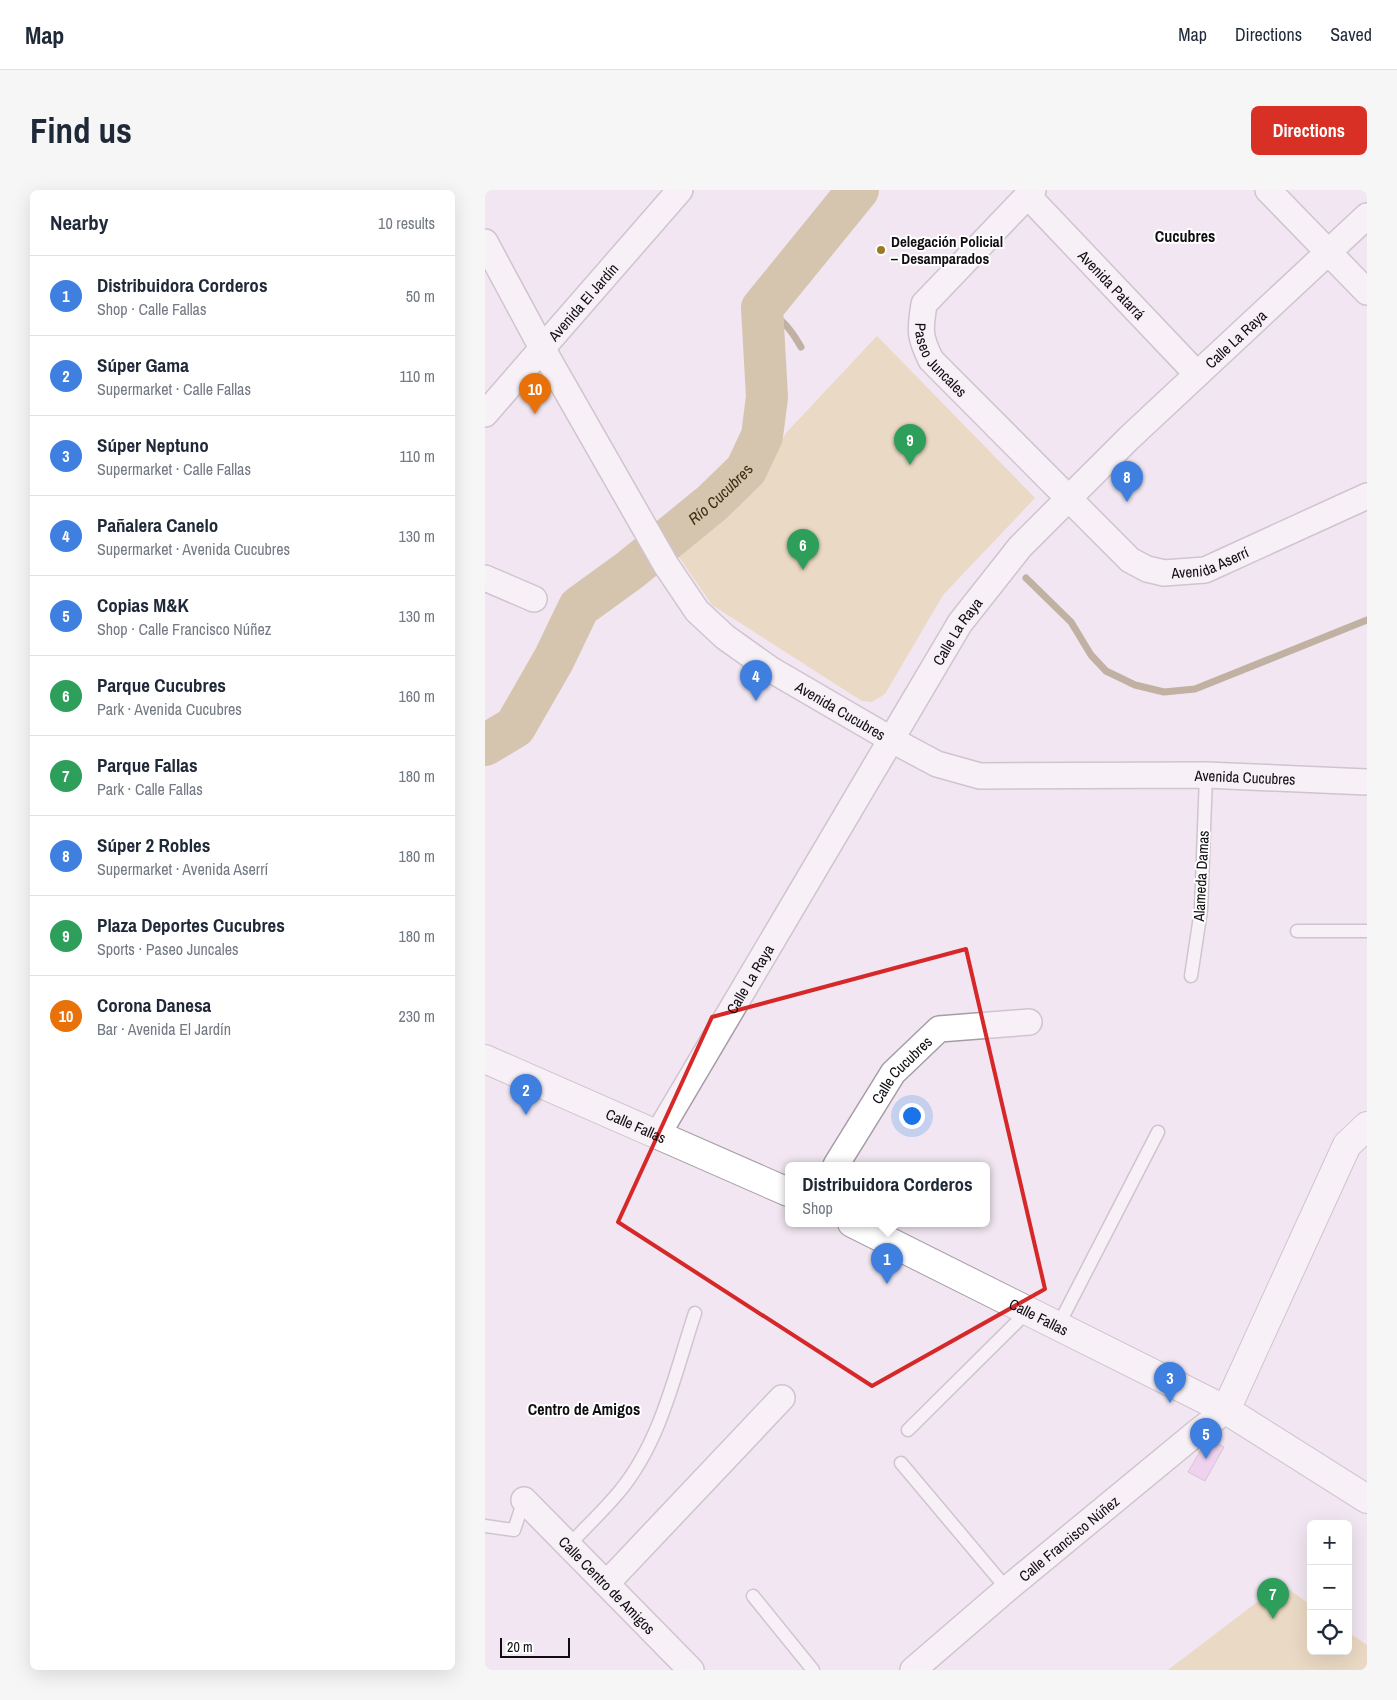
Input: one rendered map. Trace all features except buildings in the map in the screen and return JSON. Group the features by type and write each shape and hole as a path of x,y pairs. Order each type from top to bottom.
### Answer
{"street":[{"name":"Avenida El Jardín","path":"485,414 680,190"},
{"path":"1268,190 1367,292"},
{"name":"Avenida Patarrá","path":"1030,193 1197,374"},
{"name":"Paseo Juncales","path":"1030,193 924,304 920,327 922,342 931,360 1069,498"},
{"name":"Calle La Raya","path":"658,1134 960,623 1020,547 1129,438 1367,216"},
{"name":"Avenida Cucubres","path":"485,242 542,348 665,565 697,611 725,637 770,668 892,740 937,764 980,776 1207,775 1367,782"},
{"name":"Avenida Aserrí","path":"1069,498 1130,560 1147,569 1164,573 1205,570 1367,496"},
{"path":"485,578 534,599"},
{"name":"Calle Cucubres","path":"839,1162 893,1072 939,1029 1029,1022"},
{"name":"Calle Fallas","path":"485,1059 785,1191"},
{"path":"1226,1410 1347,1145 1367,1126"},
{"name":"Calle Fallas","path":"860,1227 1226,1410 1367,1499"},
{"path":"607,1583 782,1398"},
{"name":"Calle Francisco Núñez","path":"913,1670 1007,1588 1226,1410"},
{"name":"Calle Centro de Amigos","path":"524,1500 691,1670"}],"lane":[{"name":"Alameda Damas","path":"1191,976 1201,910 1207,775"},
{"path":"1297,931 1367,931"},
{"path":"1059,1326 1158,1132"},
{"path":"908,1430 1028,1311"},
{"path":"569,1544 620,1491 637,1466 654,1434 695,1313"},
{"path":"901,1463 1007,1588"},
{"path":"485,1526 513,1530 524,1500"},
{"path":"753,1596 813,1670"}],"highlighted area":[{"path":"966,949 1045,1289 872,1386 618,1222 712,1017"}],"shaded area":[{"path":"877,336 1035,498 943,595 885,694 872,702 862,701 712,605 670,544 730,497 771,459 786,433"},
{"path":"1281,1584 1307,1602 1307,1655 1352,1655 1352,1635 1367,1645 1367,1670 1168,1670"}],"waterway":[{"name":"Río Cucubres","path":"485,745 515,727 554,659 579,607 630,570 712,503 746,470 762,436 767,397 762,308 858,190"},
{"path":"762,308 785,324 801,347"},
{"path":"1026,578 1071,622 1091,655 1106,671 1135,685 1164,692 1195,689 1367,620"}],"place":[{"name":"Delegación Policial – Desamparados","path":"881,250"},
{"name":"Corona Danesa","path":"535,414"},
{"name":"Plaza Deportes Cucubres","path":"910,465"},
{"name":"Súper 2 Robles","path":"1127,502"},
{"name":"Parque Cucubres","path":"803,570"},
{"name":"Pañalera Canelo","path":"756,701"},
{"name":"Súper Gama","path":"526,1115"},
{"name":"Distribuidora Corderos","path":"887,1284"},
{"name":"Súper Neptuno","path":"1170,1403"},
{"name":"Copias M&K","path":"1206,1459"},
{"name":"Parque Fallas","path":"1273,1619"}],"district":[{"name":"Cucubres","path":"1185,236"},
{"name":"Centro de Amigos","path":"584,1409"}]}
